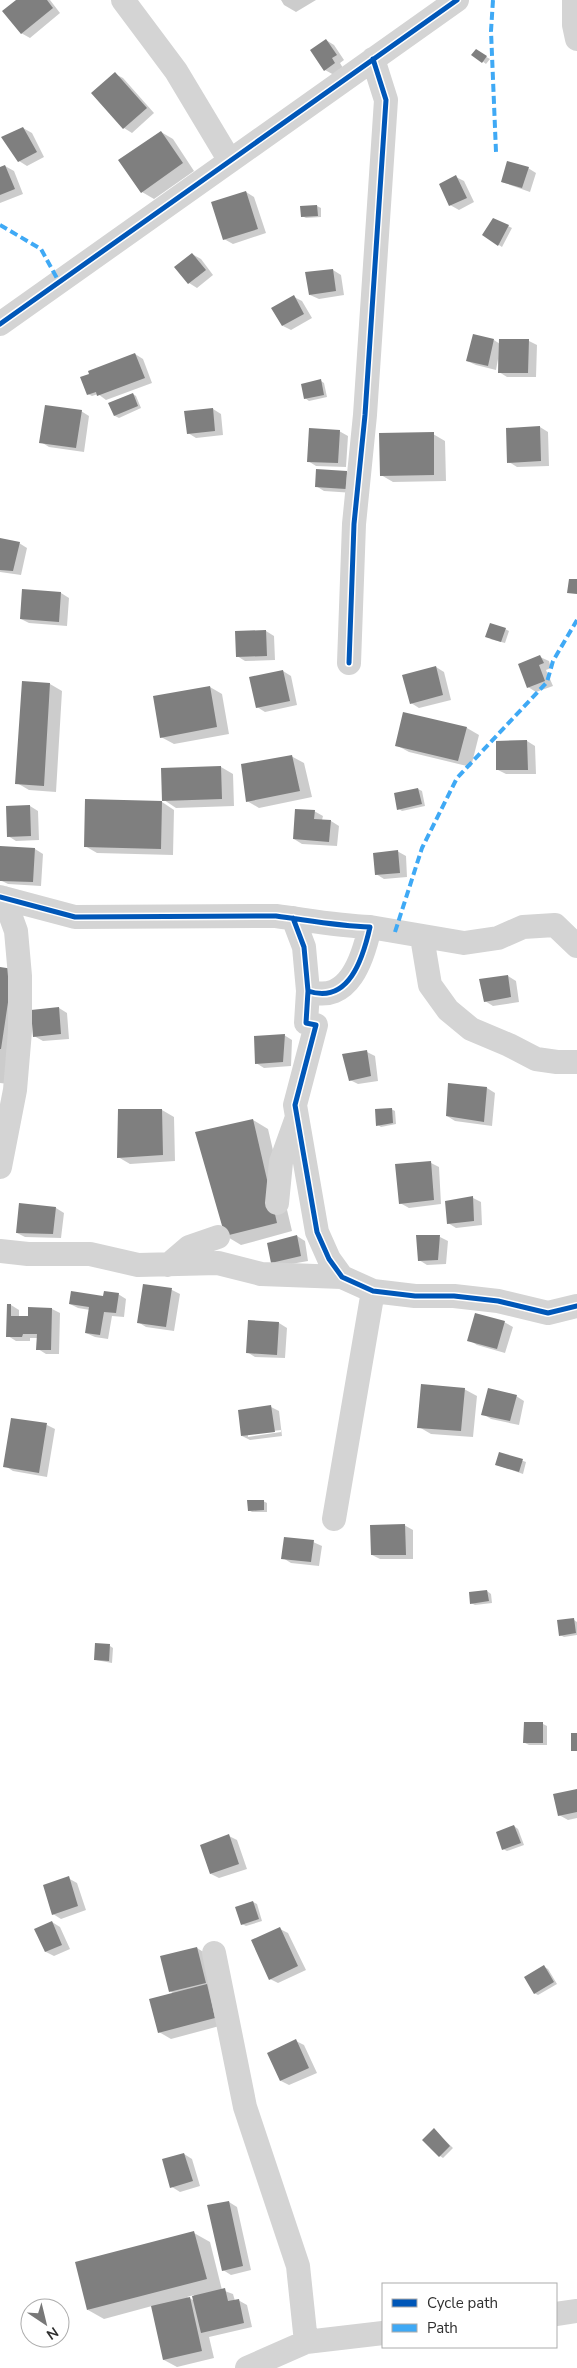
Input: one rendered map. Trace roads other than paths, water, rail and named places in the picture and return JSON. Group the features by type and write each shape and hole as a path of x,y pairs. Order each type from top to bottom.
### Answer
{"street":[{"path":"123,0 176,71 230,161"},
{"path":"0,324 457,0"},
{"path":"574,0 574,25 577,39"},
{"path":"349,663 354,524 366,395 386,100 373,59"},
{"path":"2,897 75,917 276,916 346,926 370,927 464,943 498,938 523,927 566,926 577,946"},
{"path":"0,1167 15,1090 20,1031 20,976 16,932 2,897"},
{"path":"293,918 304,947 308,991 306,1023 316,1026 295,1106 318,1232 329,1259 342,1277"},
{"path":"308,991 319,994 332,994 345,984 357,968 370,927"},
{"path":"422,937 430,984 448,1010 471,1030 510,1045 536,1059 577,1062"},
{"path":"277,1203 281,1162 297,1118"},
{"path":"168,1264 189,1247 218,1237"},
{"path":"0,1251 28,1254 90,1254 138,1265 218,1263 261,1274 342,1277 373,1291 489,1300 548,1313 577,1306"},
{"path":"334,1519 373,1291"},
{"path":"214,1953 244,2108 298,2266 306,2342"},
{"path":"557,2314 577,2310"},
{"path":"247,2368 306,2342 382,2333"}]}
